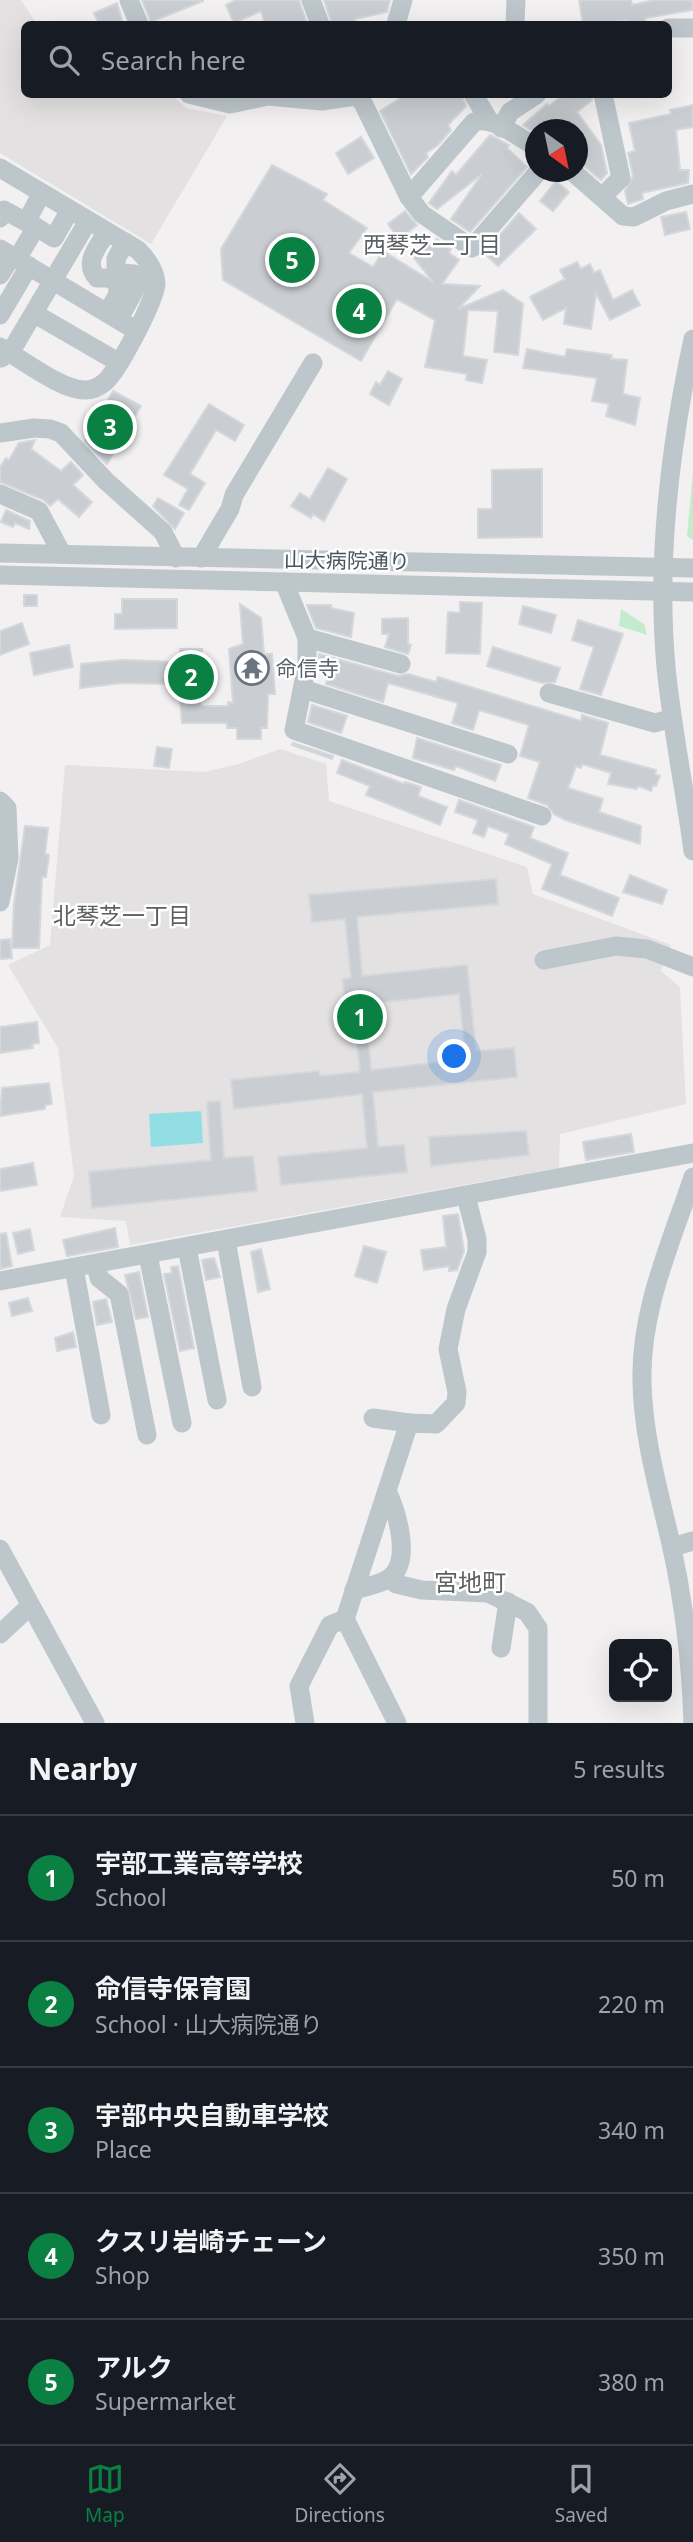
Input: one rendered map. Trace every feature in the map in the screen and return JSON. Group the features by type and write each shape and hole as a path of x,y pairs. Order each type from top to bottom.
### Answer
{"street":[{"path":"129,0 138,21"},
{"path":"311,0 319,21"},
{"path":"397,21 403,0"},
{"path":"515,21 516,0"},
{"path":"672,28 693,28"},
{"path":"205,98 230,104 258,98"},
{"path":"290,98 322,101 342,98"},
{"path":"365,98 409,197 422,214 472,248 529,182"},
{"path":"476,98 496,125"},
{"path":"496,125 531,98"},
{"path":"603,196 621,178 604,98"},
{"path":"409,197 474,122 482,119 525,141"},
{"path":"1,170 125,242 144,256 156,282 153,301 118,362 104,383 84,390 62,383 3,353 35,314 88,221"},
{"path":"586,182 603,196 614,210 634,217 666,201 693,194"},
{"path":"0,218 5,210 26,222 42,193"},
{"path":"0,275 36,228 54,238 70,210"},
{"path":"107,232 90,262 90,269 97,278 109,278 119,284 113,316"},
{"path":"113,316 139,282 134,274 122,273 116,268 116,259 125,242"},
{"path":"14,258 137,331"},
{"path":"0,314 14,258"},
{"path":"35,314 118,362"},
{"path":"693,339 671,449 665,568 666,664 693,851"},
{"path":"201,558 230,509 234,495 313,363"},
{"path":"0,433 34,428 61,433 106,481 163,532 176,558"},
{"path":"0,494 39,511 62,554"},
{"name":"山大病院通り","path":"0,553 693,568"},
{"name":"山大病院通り","path":"0,575 693,592"},
{"path":"284,582 307,638 303,688 294,730 542,816"},
{"path":"307,638 401,664"},
{"path":"303,688 508,754"},
{"path":"549,693 655,723 673,718"},
{"path":"0,802 7,808 9,858 0,902"},
{"path":"544,960 616,946 648,949 693,967"},
{"path":"0,1281 693,1153"},
{"path":"693,1177 654,1289 642,1381 646,1424 672,1547 687,1638 693,1723"},
{"path":"373,1418 436,1424 456,1403 457,1392 448,1349 456,1309 477,1252 477,1239 466,1196"},
{"path":"226,1241 252,1387"},
{"path":"187,1248 217,1400"},
{"path":"148,1255 182,1423"},
{"path":"96,1264 99,1278 120,1294 147,1435"},
{"path":"74,1268 101,1415"},
{"path":"397,1723 345,1619 409,1423"},
{"path":"354,1590 391,1577 395,1573 401,1541 397,1511 387,1491"},
{"path":"672,1547 693,1541"},
{"path":"0,1550 95,1723"},
{"path":"391,1577 396,1584 422,1590 475,1590 527,1612 538,1628 538,1723"},
{"path":"502,1648 508,1602"},
{"path":"0,1634 30,1606"},
{"path":"305,1723 299,1686 330,1625 345,1619"}],"shaded area":[{"path":"0,0 21,0 35,21 21,21 21,98 174,98 186,108 227,116 151,244 0,153"},
{"path":"280,749 326,764 329,801 527,867 533,894 671,945 661,971 680,987 686,1104 560,1134 559,1168 130,1245 126,1221 60,1217 74,1176 58,1048 8,965 50,945 65,765 204,772 239,764"}],"green space":[{"path":"693,471 693,540 687,536"},
{"path":"621,609 644,624 647,635 619,626"}],"water":[{"path":"201,1111 203,1143 151,1147 149,1114"}],"building":[{"path":"142,0 203,0 153,21 151,21"},
{"path":"236,0 299,0 306,21 264,21 261,11 233,21 226,5"},
{"path":"324,0 390,0 387,12 355,19 356,21 331,21"},
{"path":"579,0 631,0 632,5 654,0 692,0 693,10 645,18 646,21 582,21"},
{"path":"117,3 122,21 98,21 94,13"},
{"path":"401,98 463,98 466,106 448,125 451,130 438,145 426,153 428,157 411,174 380,111"},
{"path":"559,98 592,100 577,112 582,119 530,119 547,104 549,106"},
{"path":"693,105 693,127 676,130 680,170 689,170 688,183 642,193 643,199 628,204 625,191 633,176 628,153 635,151 629,123 671,114 670,110"},
{"path":"588,127 601,145 607,173 601,180 588,169"},
{"path":"490,135 509,145 507,148 525,165 525,169 470,232 451,219 482,174 437,209 429,203 452,171 456,175"},
{"path":"361,137 374,158 348,174 336,153"},
{"path":"272,165 327,194 323,200 367,228 349,253 373,267 383,251 433,282 414,258 426,242 432,246 437,239 451,249 449,253 459,260 442,284 480,286 458,309 503,290 523,304 518,355 494,352 498,311 468,310 463,356 487,360 482,383 466,380 467,374 425,367 435,320 397,299 361,361 223,280 221,249"},
{"path":"555,182 569,192 553,211 540,201"},
{"path":"405,211 417,225 399,239 388,224"},
{"path":"686,212 690,229 665,235 661,217"},
{"path":"519,213 536,229 498,266 484,253"},
{"path":"577,262 581,269 590,264 594,273 600,270 613,300 632,290 640,305 610,320 596,293 591,329 564,324 566,308 543,320 530,297 565,279 560,270"},
{"path":"527,349 565,357 567,349 612,355 611,359 627,360 623,394 640,398 635,425 606,416 609,404 592,401 597,378 523,368"},
{"path":"388,371 402,379 389,405 370,394 376,382 380,385"},
{"path":"113,391 141,406 107,464 85,441"},
{"path":"209,404 244,425 235,441 216,430 190,474 205,483 189,510 179,505 188,489 164,475"},
{"path":"35,440 31,449 61,471 71,462 83,475 73,485 92,502 79,517 58,499 50,506 44,500 0,482 0,467 6,458 9,460 19,443"},
{"path":"328,468 347,479 324,521 313,514 311,518 291,506 300,493 310,499"},
{"path":"542,469 542,537 478,538 478,509 492,509 492,470"},
{"path":"158,498 184,513 175,529 153,506"},
{"path":"6,510 30,521 29,529 15,523 13,527 1,522"},
{"path":"24,595 37,595 37,606 24,606"},
{"path":"122,599 177,599 177,628 115,629 115,614 122,614"},
{"path":"460,602 482,603 480,654 446,653 448,612 460,613"},
{"path":"240,604 261,618 264,654 272,654 275,694 268,694 267,728 261,728 261,739 237,739 237,728 227,728 227,723 182,723 179,684 121,683 80,688 81,664 123,660 180,662 180,649 202,649 201,706 228,706 228,702 233,703 229,649 243,644"},
{"path":"307,605 331,605 331,608 354,613 351,637 316,628"},
{"path":"523,606 556,615 551,633 519,624"},
{"path":"408,618 408,644 411,645 408,654 385,647 389,634 382,634 382,619"},
{"path":"578,620 623,634 601,695 580,689 594,647 572,640"},
{"path":"22,623 29,644 0,655 0,631"},
{"path":"69,645 73,667 34,675 30,653"},
{"path":"493,647 560,668 555,682 542,683 487,666"},
{"path":"319,654 398,676 408,674 436,682 438,677 581,721 582,715 608,723 600,755 656,770 655,774 660,776 656,786 653,785 651,791 638,786 637,789 608,784 611,773 582,764 581,768 576,766 568,788 603,799 599,812 641,826 640,844 565,820 554,814 547,805 528,798 540,762 520,756 529,725 479,710 473,730 452,723 458,703 388,683 383,702 326,684 330,670 319,667"},
{"path":"312,705 347,716 341,733 308,722"},
{"path":"417,738 501,765 495,781 456,766 454,770 413,758"},
{"path":"293,743 333,756 332,759 292,745"},
{"path":"157,747 172,749 169,768 154,766"},
{"path":"342,760 404,784 405,782 421,787 418,796 447,807 440,825 366,795 370,786 337,773"},
{"path":"459,800 534,827 530,838 568,853 560,875 619,898 612,916 542,889 552,864 505,844 509,834 488,826 484,837 473,833 478,820 455,812"},
{"path":"25,826 48,828 45,854 49,855 46,877 42,877 39,948 12,948 14,904"},
{"path":"630,875 667,890 662,904 623,892"},
{"path":"496,879 498,904 357,917 362,976 467,965 476,1051 514,1048 517,1077 373,1092 378,1147 404,1145 407,1172 281,1185 278,1157 367,1148 362,1094 234,1109 231,1080 319,1071 320,1076 360,1072 353,1004 345,1005 343,979 351,978 345,919 312,922 309,895","holes":["459,994 466,1059 371,1070 365,1004"]},
{"path":"10,939 12,958 0,959 0,940"},
{"path":"37,1022 39,1043 32,1044 33,1048 0,1053 0,1027"},
{"path":"49,1083 52,1104 45,1105 45,1109 0,1116 2,1088"},
{"path":"220,1101 224,1158 253,1156 257,1191 92,1208 89,1172 211,1160 207,1102"},
{"path":"526,1131 529,1155 431,1166 429,1137"},
{"path":"631,1134 634,1152 586,1160 583,1142"},
{"path":"33,1163 37,1185 0,1191 0,1169"},
{"path":"458,1214 464,1251 457,1270 449,1271 449,1266 424,1270 421,1250 446,1247 443,1216"},
{"path":"115,1228 118,1247 67,1256 63,1240"},
{"path":"30,1229 34,1250 18,1254 13,1233"},
{"path":"6,1233 12,1266 0,1269 0,1234"},
{"path":"364,1246 386,1252 377,1283 355,1276"},
{"path":"261,1249 270,1289 258,1292 251,1252"},
{"path":"214,1258 220,1277 206,1280 202,1260"},
{"path":"178,1266 194,1348 180,1351 164,1274 172,1273 171,1267"},
{"path":"139,1272 148,1317 136,1319 125,1275"},
{"path":"28,1298 32,1311 12,1316 9,1303"},
{"path":"106,1299 112,1322 97,1325 93,1302"},
{"path":"73,1332 76,1347 57,1351 55,1338"}],"place":[{"name":"アルク","path":"292,260"},
{"name":"クスリ岩崎チェーン","path":"359,311"},
{"name":"宇部中央自動車学校","path":"110,427"},
{"name":"命信寺","path":"252,668"},
{"name":"命信寺保育園","path":"191,677"},
{"name":"宇部工業高等学校","path":"360,1017"}],"district":[{"name":"西琴芝一丁目","path":"432,244"},
{"name":"北琴芝一丁目","path":"122,915"},
{"name":"宮地町","path":"470,1581"}]}
